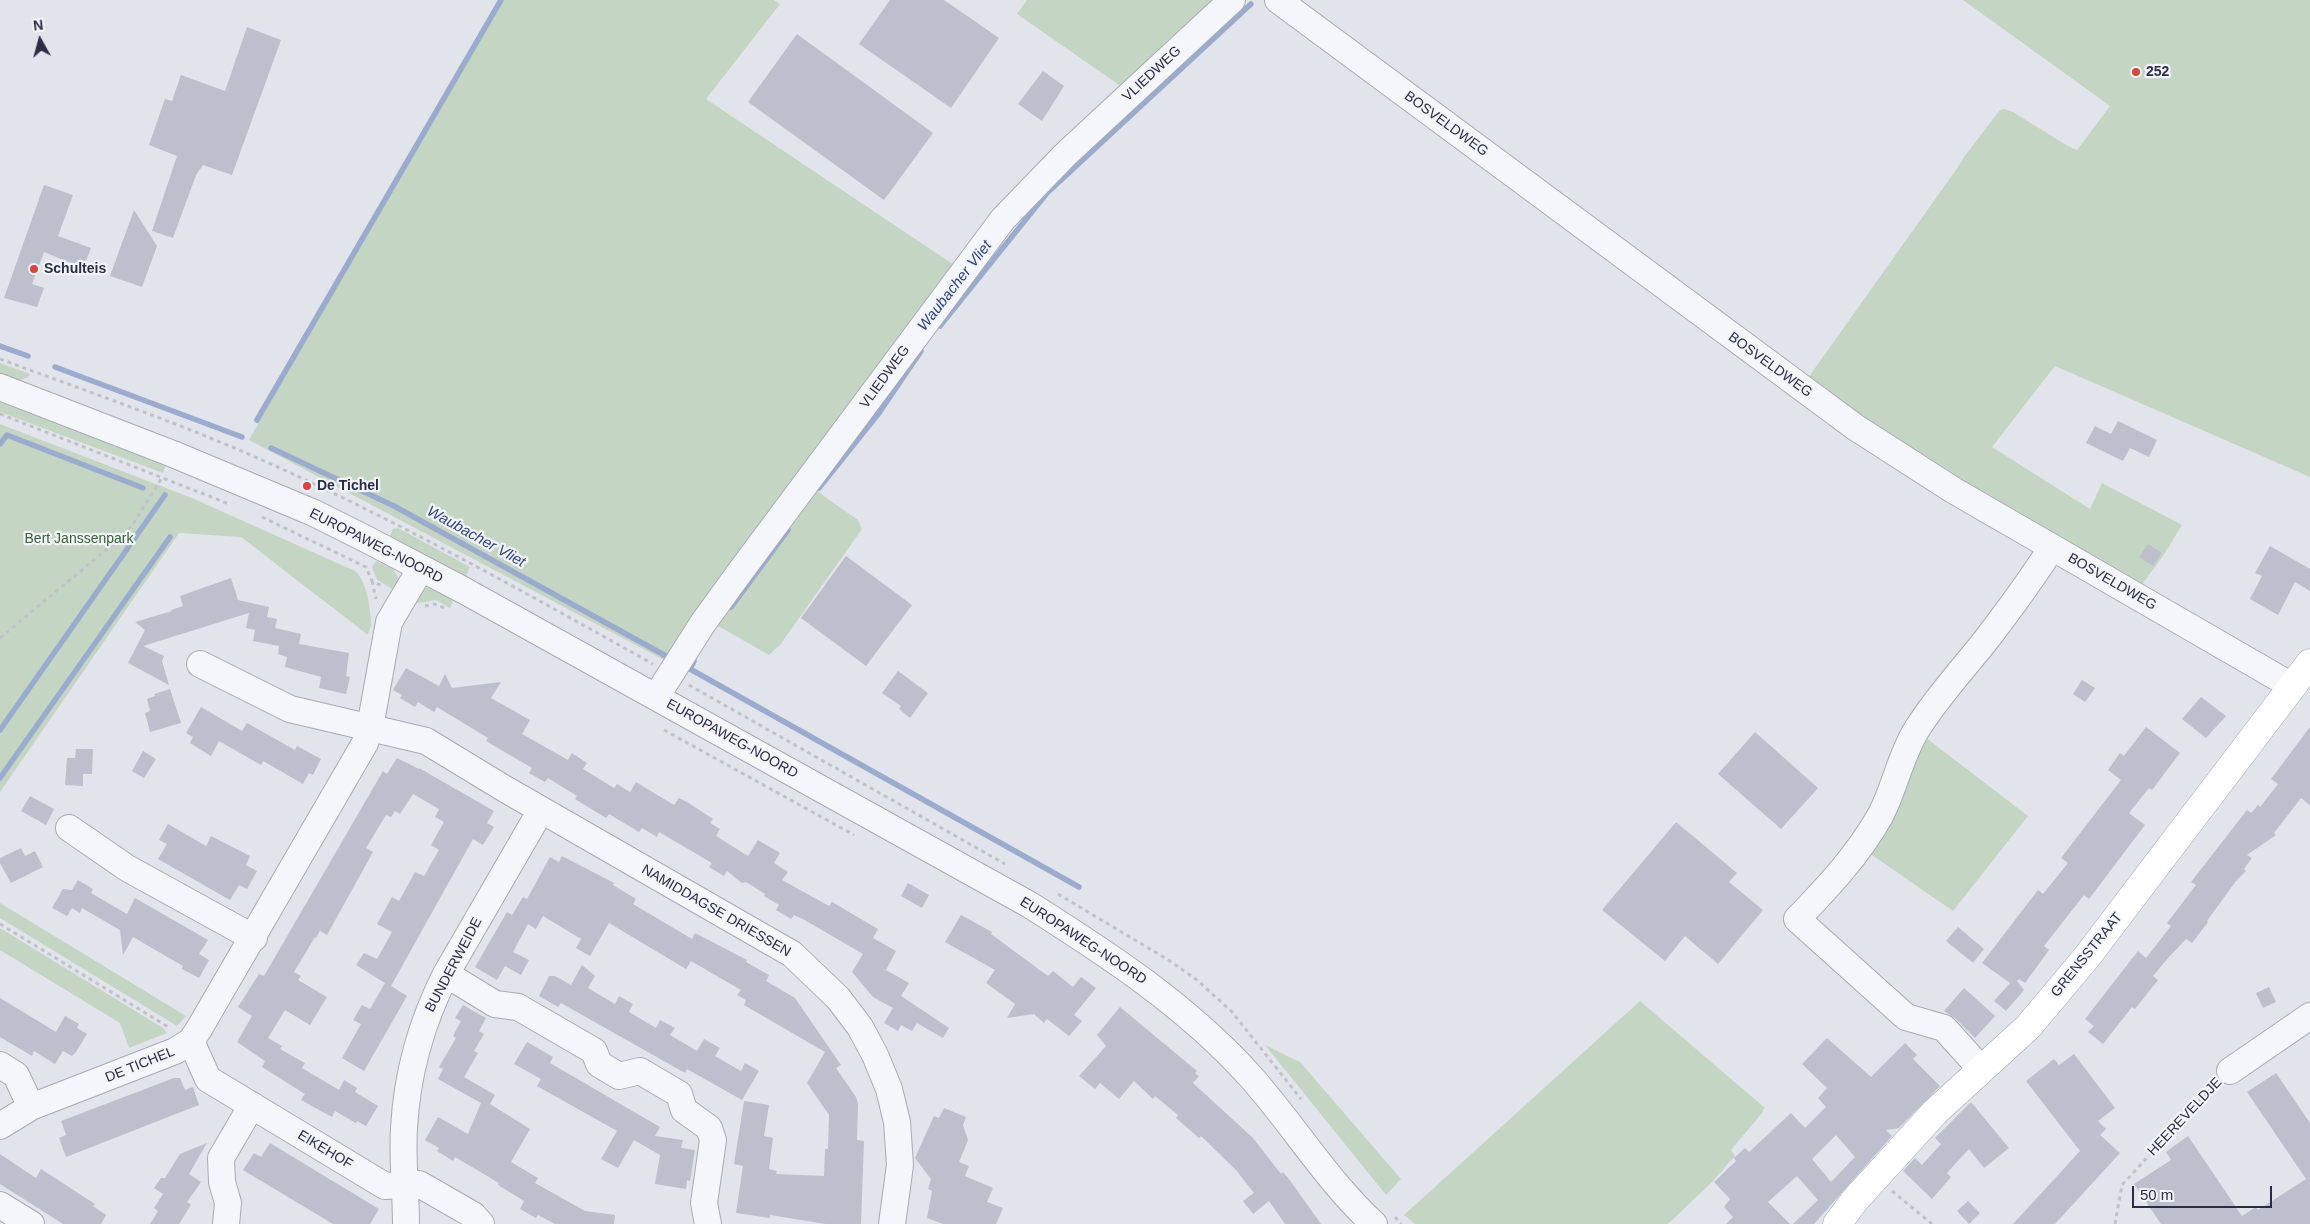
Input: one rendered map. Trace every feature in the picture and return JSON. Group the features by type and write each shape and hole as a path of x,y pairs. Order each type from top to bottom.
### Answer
{"main road":[{"name":"GRENSSTRAAT","path":"1837,1224 1876,1176 1935,1112 2028,1027 2086,958 2310,663"}],"street":[{"name":"VLIEDWEG","path":"656,696 730,586 1003,219 1066,154 1232,0"},
{"name":"BOSVELDWEG","path":"1278,0 1855,427 1953,490 2292,686"},
{"name":"EUROPAWEG-NOORD","path":"0,387 164,451 314,514 421,568 656,696 1030,905 1109,954 1212,1037 1249,1075 1350,1200 1374,1224"},
{"path":"1981,1069 1944,1028 1906,1017 1797,919 1830,885 1857,852 1880,815 1904,753 1916,730 1931,708 1988,638 2052,547"},
{"name":"DE TICHEL","path":"0,1126 31,1107 161,1058 190,1040 208,1017 360,754 370,726 389,622 421,568"},
{"path":"200,664 290,708 370,726"},
{"name":"NAMIDDAGSE DRIESSEN","path":"370,726 426,741 541,810 792,954 838,998 860,1027 875,1055 889,1089 897,1122 900,1165 892,1224"},
{"name":"BUNDERWEIDE","path":"406,1224 404,1131 406,1101 412,1064 432,1002 446,974 541,810"},
{"path":"69,828 128,868 254,938"},
{"path":"446,974 495,1004 518,1007 594,1051 600,1064 619,1076 640,1072 679,1094 684,1110 709,1128 713,1140 704,1203 708,1224"},
{"path":"2310,994 2310,1000"},
{"name":"HEEREVELDJE","path":"2230,1071 2310,1016"},
{"name":"EIKEHOF","path":"190,1040 208,1079 385,1186 419,1184 473,1216 481,1224"},
{"path":"0,1065 16,1075 31,1107"},
{"path":"226,1224 228,1203 222,1182 221,1158 252,1105"},
{"path":"0,1204 31,1224"}],"path":[{"path":"0,414 163,477 138,517 118,540 0,638"},
{"path":"0,924 190,1040"},
{"name":"HEEREVELDJE","path":"2115,1224 2122,1185 2203,1096 2230,1071"},
{"path":"1876,1176 1932,1224"}],"green space":[{"path":"500,0 774,0 780,4 706,99 954,265 664,660 249,440"},
{"path":"1027,0 1225,0 1122,87 1017,14"},
{"path":"1963,0 2310,0 2310,477 2055,366 1992,447 2090,509 2102,483 2182,525 2163,556 2137,591 1803,385 1964,157 2000,110 2004,109 2013,112 2077,150 2110,106"},
{"path":"0,363 30,374 19,381 0,376"},
{"path":"0,400 167,462 163,473 0,412"},
{"name":"Bert Janssenpark","path":"0,424 192,498 355,571 365,586 368,600 371,626 368,635 241,537 179,533 0,792"},
{"path":"814,489 858,520 862,529 780,645 769,655 711,622"},
{"path":"398,528 470,567 465,578 389,537 393,529"},
{"path":"376,561 393,569 399,579 396,591 377,580 372,567"},
{"path":"434,589 453,601 450,608 436,600 418,603 413,601 420,590"},
{"path":"1925,737 2028,816 1953,911 1869,853"},
{"path":"0,903 186,1016 177,1026 0,918"},
{"path":"0,928 163,1028 167,1033 129,1048 120,1023 0,950"},
{"path":"1640,1001 1765,1108 1731,1150 1735,1156 1711,1183 1668,1224 1415,1224 1404,1215"},
{"path":"1265,1045 1300,1062 1401,1179 1386,1195"}],"building":[{"path":"890,0 944,0 999,38 951,108 859,44"},
{"path":"247,27 281,40 232,175 203,165 196,175 173,238 152,231 177,156 149,145 165,99 172,101 181,75 225,91"},
{"path":"797,34 933,133 884,200 748,102"},
{"path":"1043,71 1064,86 1042,121 1018,104"},
{"path":"44,185 73,195 58,236 91,248 83,268 44,252 32,284 44,288 37,307 4,298"},
{"path":"134,210 157,246 142,287 110,276"},
{"path":"2118,421 2157,440 2149,457 2130,448 2123,461 2086,443 2095,426 2111,434"},
{"path":"2148,544 2162,553 2153,566 2139,557"},
{"path":"2270,546 2310,569 2310,591 2295,582 2278,615 2250,599 2262,576 2255,573"},
{"path":"846,556 912,605 866,666 801,618"},
{"path":"231,578 238,600 269,607 267,617 277,619 275,628 301,634 299,644 349,653 346,676 350,677 346,694 319,688 321,677 285,667 287,657 278,654 279,646 253,641 255,630 246,628 249,613 143,646 164,656 162,661 169,685 128,663 145,630 135,622 183,606 180,596"},
{"path":"406,668 439,686 445,674 452,688 501,682 491,698 530,720 522,734 568,760 572,753 587,763 583,769 614,788 617,784 630,792 636,782 674,805 679,798 687,802 713,819 710,823 720,829 716,836 748,856 758,840 780,853 774,863 788,872 782,880 829,906 832,902 878,929 873,938 896,951 886,970 909,983 901,996 949,1028 943,1038 917,1023 912,1031 901,1025 898,1031 884,1023 893,1008 873,997 852,972 863,954 803,919 794,915 791,919 776,910 779,905 764,896 765,894 746,882 742,883 727,871 724,876 709,867 712,863 659,832 657,837 642,828 639,832 609,814 606,818 575,799 577,796 548,778 545,782 529,773 532,768 486,741 488,738 437,707 434,712 418,702 415,707 400,698 402,695 393,690"},
{"path":"898,671 928,693 910,718 899,709 901,706 882,693"},
{"path":"2082,680 2095,688 2085,702 2073,694"},
{"path":"170,689 181,723 150,732 145,713 150,711 147,699 155,696 154,694"},
{"path":"2201,697 2226,716 2206,738 2182,719"},
{"path":"201,707 242,731 247,723 295,750 297,746 321,759 313,775 309,773 303,784 263,761 261,765 219,741 211,756 190,743 193,737 186,733"},
{"path":"2146,727 2180,753 2152,790 2149,788 2129,813 2145,825 2089,899 2084,895 2044,946 2049,950 2025,983 2019,979 2017,981 2024,990 2006,1011 1994,1001 2010,983 1982,963 2038,890 2043,894 2068,863 2061,858 2121,780 2108,770 2120,753 2124,756"},
{"path":"2310,727 2310,805 2301,798 2274,833 2276,835 2247,855 2252,858 2244,869 2246,871 2236,881 2192,943 2186,939 2169,957 2153,976 2158,980 2135,1009 2132,1007 2103,1044 2088,1032 2094,1026 2085,1019 2138,951 2146,958 2171,926 2167,923 2196,885 2191,882 2247,810 2251,813 2258,805 2260,807 2278,784 2271,779"},
{"path":"1755,732 1818,788 1781,829 1718,774"},
{"path":"76,749 93,749 92,774 83,774 83,786 65,785 67,758 75,758"},
{"path":"143,751 156,759 144,778 132,771"},
{"path":"397,758 419,768 494,811 487,823 494,827 483,845 473,839 391,986 407,996 364,1071 342,1058 361,1024 353,1020 362,1005 370,1009 385,983 356,965 364,953 377,959 392,932 377,924 392,897 399,901 415,872 424,876 439,850 431,845 444,822 435,817 439,809 413,794 400,814 395,811 391,817 386,815 366,848 373,852 327,935 320,931 294,972 301,976 298,980 327,997 310,1025 285,1010 268,1038 282,1046 280,1049 305,1063 302,1068 339,1090 344,1080 357,1088 355,1092 378,1106 366,1126 357,1121 356,1123 335,1111 332,1117 301,1100 305,1094 262,1067 265,1061 237,1042 252,1016 238,1007 259,974 264,976 383,771 387,774"},
{"path":"30,796 54,809 46,825 21,811"},
{"path":"1676,822 1737,873 1729,882 1763,910 1718,964 1685,936 1665,961 1602,910"},
{"path":"168,824 206,846 211,836 250,856 246,865 257,871 247,889 239,885 230,900 158,859 167,844 159,840"},
{"path":"21,848 25,856 35,851 43,867 11,883 0,863 0,858"},
{"path":"562,856 614,883 613,885 636,899 633,904 692,939 695,933 747,960 746,962 769,975 766,981 795,998 841,1065 836,1068 856,1097 858,1104 857,1140 864,1141 861,1224 826,1224 770,1215 770,1218 736,1213 743,1166 734,1164 744,1101 769,1105 764,1136 773,1138 769,1169 777,1171 776,1174 824,1176 825,1149 828,1149 829,1115 807,1083 825,1052 744,1005 746,1000 737,995 741,990 691,961 686,969 609,923 590,956 576,948 581,939 543,916 536,929 528,924 513,952 529,960 521,975 505,966 497,980 475,967 507,912 512,915 523,897 527,899 550,857 559,862"},
{"path":"78,880 93,889 91,893 127,914 135,898 208,940 199,954 209,960 199,978 182,969 183,966 133,937 123,955 120,930 82,908 80,913 72,908 67,916 52,908 63,889 72,890"},
{"path":"908,883 929,895 922,908 901,896"},
{"path":"961,915 992,932 991,934 1048,976 1053,971 1073,987 1081,977 1096,988 1074,1015 1082,1021 1069,1036 1047,1019 1044,1023 1034,1014 1007,1018 1015,1004 986,983 995,970 945,942"},
{"path":"1958,927 1984,949 1973,963 1946,941"},
{"path":"582,965 595,976 588,988 615,1004 619,996 633,1004 629,1012 656,1028 660,1020 675,1028 670,1035 697,1051 704,1039 720,1048 715,1056 727,1063 741,1071 745,1063 759,1071 742,1100 687,1069 685,1073 561,1003 558,1007 539,996 549,976 555,976 571,985"},
{"path":"2269,987 2276,1002 2263,1008 2256,993"},
{"path":"1964,988 1995,1016 1975,1038 1955,1018 1944,1011"},
{"path":"0,998 56,1032 65,1016 79,1024 77,1028 87,1034 72,1056 63,1051 55,1064 34,1051 32,1056 0,1037"},
{"path":"463,1005 486,1018 479,1031 484,1034 474,1051 478,1053 464,1077 495,1095 490,1104 530,1129 511,1162 538,1178 535,1183 585,1211 615,1215 614,1224 555,1224 538,1215 536,1218 520,1209 524,1201 498,1185 499,1183 455,1157 453,1161 437,1151 439,1148 425,1140 438,1117 468,1134 481,1103 438,1079 443,1069 439,1067 456,1038 453,1036 461,1021 455,1018"},
{"path":"1120,1007 1197,1071 1195,1073 1199,1076 1193,1083 1253,1138 1281,1174 1283,1172 1289,1179 1321,1224 1285,1224 1269,1201 1253,1214 1243,1201 1254,1193 1236,1170 1201,1136 1199,1138 1176,1118 1178,1115 1155,1096 1153,1099 1134,1081 1119,1099 1100,1083 1095,1089 1079,1076 1106,1046 1097,1035"},
{"path":"1827,1038 1871,1077 1905,1043 1917,1055 1913,1059 1940,1086 1899,1128 1886,1130 1892,1136 1814,1224 1793,1224 1818,1200 1797,1176 1768,1202 1790,1224 1726,1224 1733,1217 1724,1207 1730,1199 1714,1182 1736,1161 1734,1158 1745,1148 1749,1152 1791,1113 1805,1128 1826,1107 1818,1098 1827,1088 1802,1064","holes":["1836,1135 1855,1157 1831,1182 1812,1159"]},
{"path":"527,1042 553,1057 550,1063 660,1127 655,1136 683,1140 681,1148 695,1150 690,1181 687,1180 686,1189 655,1184 660,1155 634,1140 618,1168 601,1159 617,1131 537,1086 541,1079 514,1064"},
{"path":"2074,1054 2115,1108 2098,1121 2106,1129 2100,1135 2120,1153 2055,1224 2013,1224 2080,1151 2026,1081 2054,1059 2059,1065"},
{"path":"2276,1073 2310,1123 2310,1224 2161,1224 2134,1184 2171,1160 2166,1152 2188,1136 2242,1216 2256,1207 2258,1210 2306,1179 2247,1092"},
{"path":"174,1078 180,1078 185,1090 193,1087 199,1105 66,1157 59,1138 66,1135 61,1121"},
{"path":"1971,1102 2009,1148 1984,1168 1969,1149 1947,1173 1951,1177 1932,1199 1903,1171 1915,1158 1922,1165 1941,1144 1935,1138"},
{"path":"944,1108 966,1117 963,1125 968,1140 959,1162 969,1166 965,1176 993,1188 987,1202 1003,1208 996,1224 943,1224 927,1218 932,1191 928,1189 931,1179 915,1158 934,1116 939,1118"},
{"path":"207,1143 189,1174 201,1182 187,1202 191,1205 179,1224 150,1224 158,1211 154,1208 163,1194 154,1188 161,1178 165,1178 180,1154"},
{"path":"270,1143 379,1209 370,1224 333,1224 243,1170 254,1153 261,1157"},
{"path":"0,1154 36,1178 41,1169 95,1204 93,1206 106,1215 101,1224 63,1224 0,1184"},
{"path":"1968,1201 1980,1213 1969,1224 1957,1211"}],"waterway":[{"path":"257,420 501,0"},
{"name":"Waubacher Vliet","path":"940,326 1047,193 1251,4"},
{"path":"0,346 28,356"},
{"name":"Waubacher Vliet","path":"819,488 879,413 921,351"},
{"name":"Waubacher Vliet","path":"55,367 242,437"},
{"path":"0,444 7,435 143,488"},
{"name":"Waubacher Vliet","path":"271,448 394,506 666,656"},
{"path":"0,730 165,495"},
{"name":"Waubacher Vliet","path":"731,607 788,530"},
{"path":"0,778 170,537"},
{"path":"694,661 690,669 1079,887"}],"place":[{"name":"252","path":"2136,72"},
{"name":"Schulteis","path":"34,269"},
{"name":"De Tichel","path":"307,486"}]}
